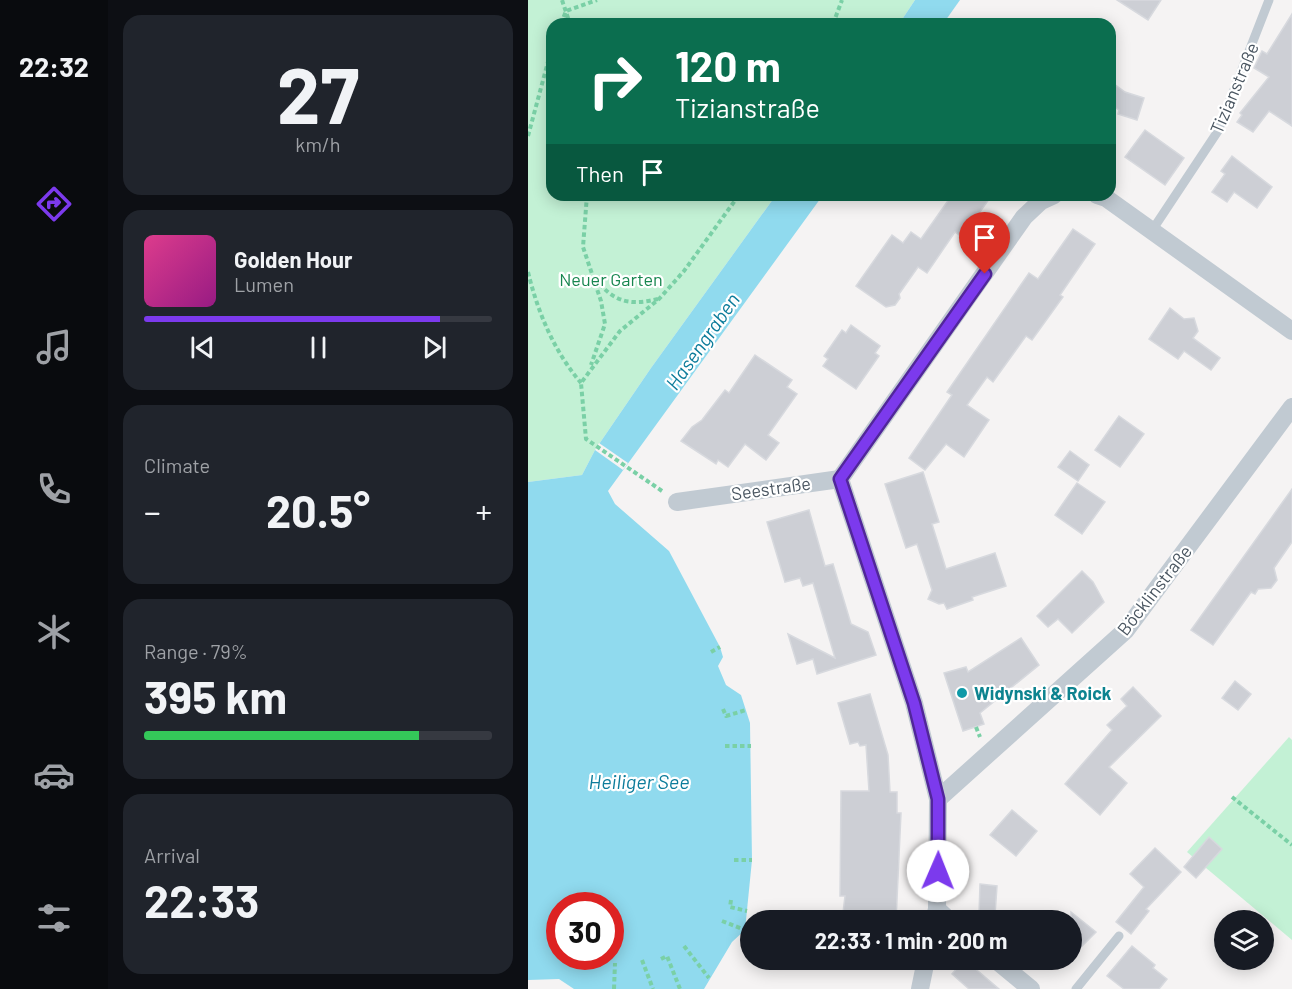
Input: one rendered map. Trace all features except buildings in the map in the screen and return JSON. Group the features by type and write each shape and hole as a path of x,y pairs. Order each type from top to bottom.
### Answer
{"street":[{"path":"940,910 938,799 914,703 840,479 1024,217 1041,201"},
{"path":"1110,201 1292,331"},
{"name":"Böcklinstraße","path":"938,799 1126,630 1292,407"},
{"name":"Seestraße","path":"677,502 840,479"},
{"path":"920,989 924,970"},
{"path":"1008,970 1031,989"}],"lane":[{"name":"Tizianstraße","path":"1151,232 1218,131 1269,0"},
{"path":"1076,989 1119,936"}],"path":[{"path":"562,0 568,18"},
{"path":"563,18 566,11 597,0"},
{"path":"835,18 842,0"},
{"path":"528,136 546,69"},
{"path":"587,201 583,247 605,324 590,370"},
{"path":"581,383 620,331 659,299 697,255 735,201"},
{"path":"528,272 548,332 567,366 581,383 586,439 677,502"},
{"path":"592,274 607,294 623,301 643,303 659,299"},
{"path":"711,652 720,647"},
{"path":"723,709 726,716 746,710"},
{"path":"725,746 752,746"},
{"path":"1232,797 1292,845"},
{"path":"734,860 752,860"},
{"path":"731,900 730,907 747,910"},
{"path":"722,921 740,928"},
{"path":"684,946 709,978"},
{"path":"661,959 667,956 680,989"},
{"path":"642,960 653,989"},
{"path":"614,989 615,970"}],"green space":[{"name":"Neuer Garten","path":"528,0 915,0 903,18 546,18 546,201 772,201 651,368 595,450 582,475 528,482"},
{"path":"1289,737 1292,740 1292,940 1274,925 1274,910 1256,910 1187,852"}],"water":[{"path":"915,0 960,0 947,18 903,18"},
{"name":"Heiliger See","path":"772,201 819,201 608,491 615,504 669,551 720,647 723,657 718,666 726,685 741,695 750,723 752,860 747,910 740,910 740,935 732,942 704,989 574,989 559,979 528,980 528,482 582,475 595,450 651,368"}],"pier":[{"path":"599,443 628,463 623,470 595,450"}],"place":[{"name":"Widynski & Roick","path":"962,693"}],"route":[{"path":"938,871 938,799 914,703 840,479 985,274"}],"water label":[{"name":"Hasengraben","path":"702,341"}]}
